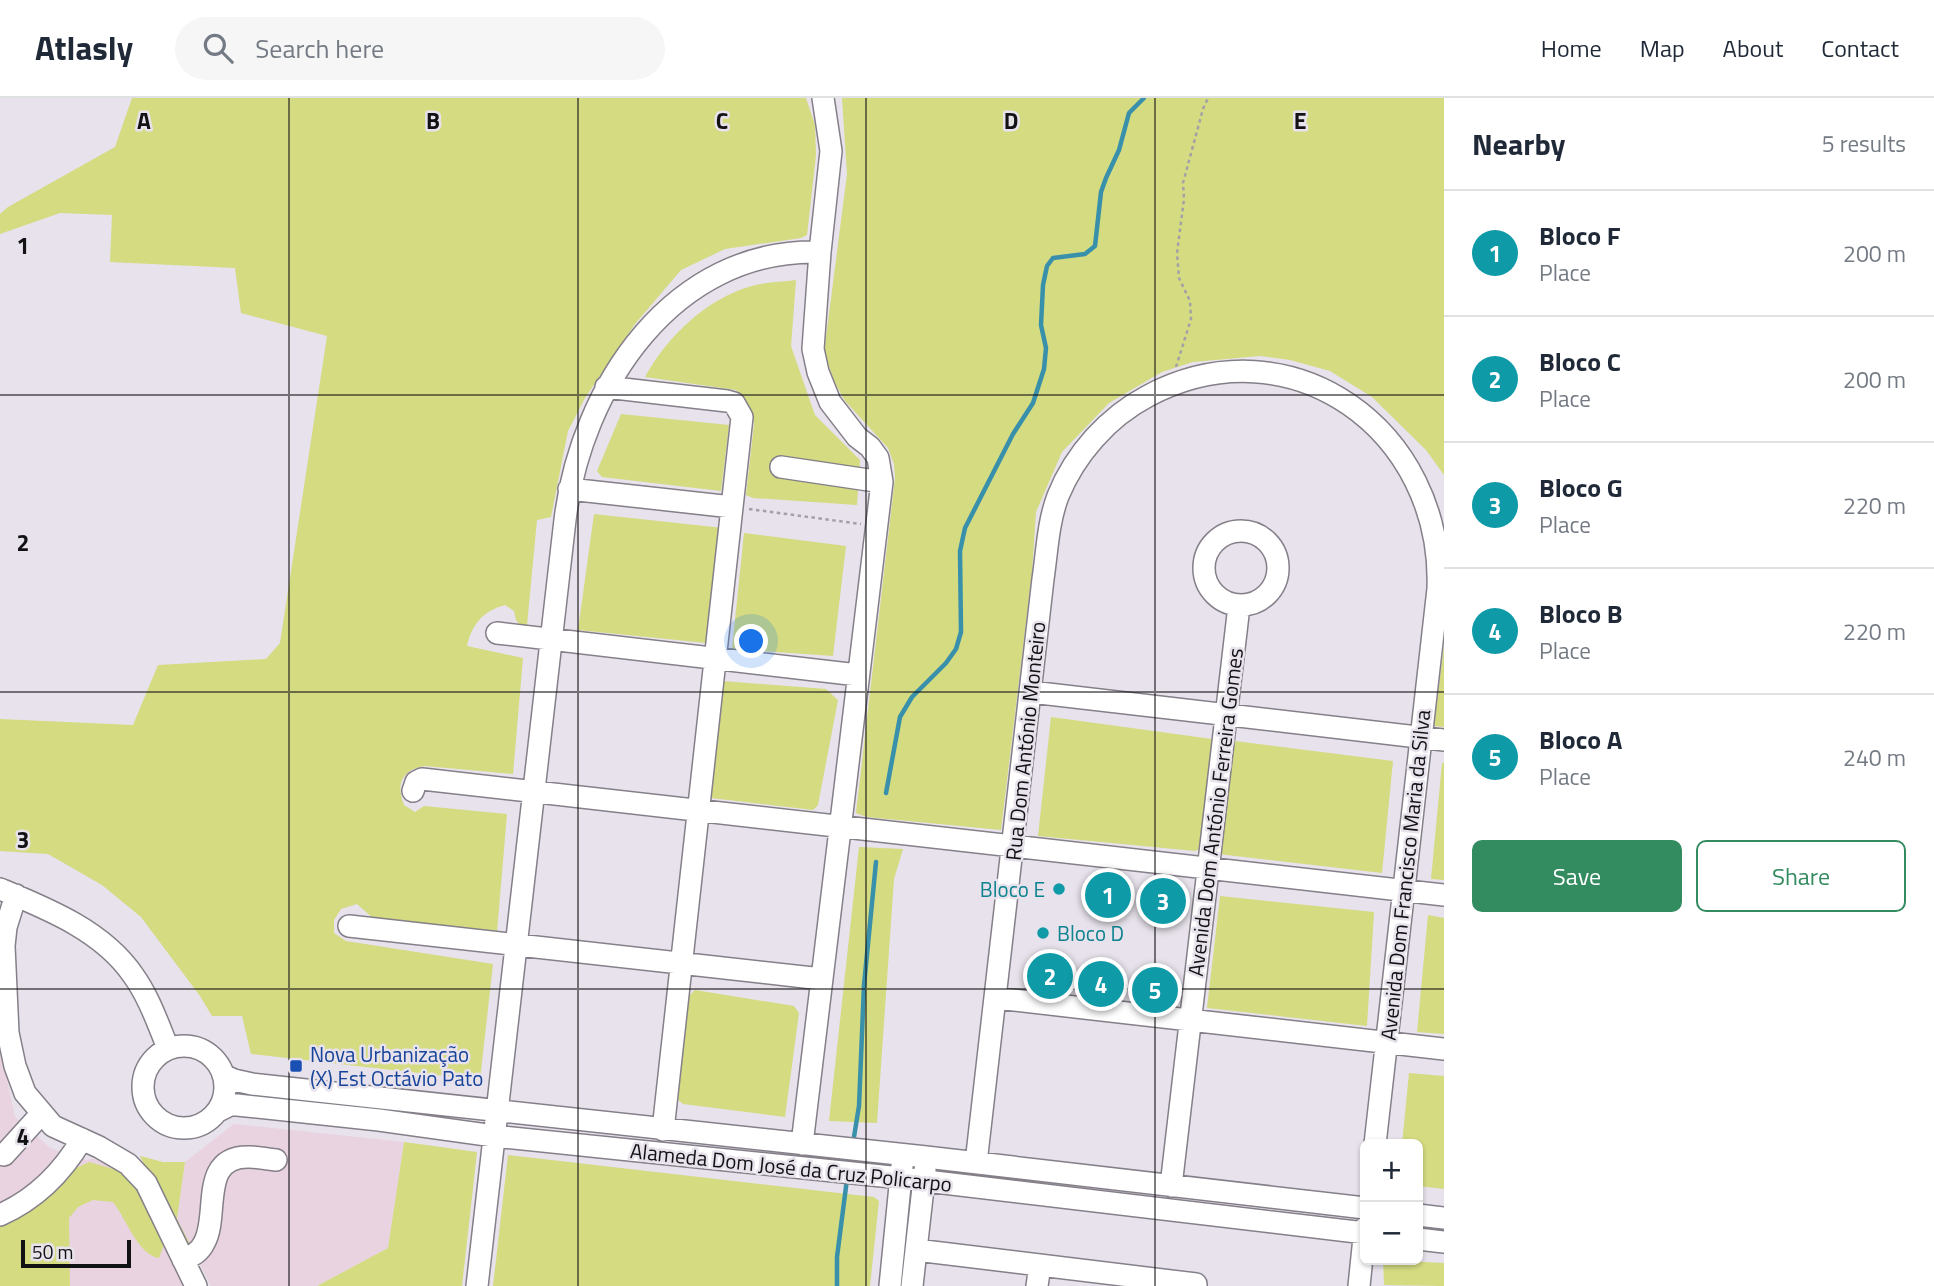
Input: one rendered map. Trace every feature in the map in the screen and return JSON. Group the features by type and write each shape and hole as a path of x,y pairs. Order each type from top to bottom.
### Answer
{"street":[{"path":"802,1144 882,482 878,458 830,402 818,372 813,349 831,150 823,98"},
{"path":"477,1286 569,489 583,439 606,387 648,329 693,289 719,273 765,257 796,251 820,252"},
{"name":"Rua Dom António Monteiro","path":"976,1163 1049,528 1058,498 1087,446 1127,408 1174,384 1205,374 1243,370 1292,376 1325,389 1356,407 1392,439 1416,472 1426,496"},
{"path":"606,387 717,399 733,403 742,417 663,1130"},
{"path":"780,467 882,482"},
{"path":"569,489 732,507"},
{"path":"1426,496 1444,515"},
{"name":"Avenida Dom Francisco Maria da Silva","path":"1376,1139 1420,737 1439,603 1439,550 1426,496"},
{"name":"Avenida Dom António Ferreira Gomes","path":"1171,1186 1239,606"},
{"path":"497,633 858,675"},
{"path":"1031,692 1444,740"},
{"path":"413,791 416,782 422,779 1444,895"},
{"path":"168,1048 147,998 133,974 114,952 86,930 8,892 4,946 8,1033 15,1066 25,1093 53,1126 128,1164 146,1183 196,1286"},
{"path":"349,926 822,979"},
{"path":"996,998 1444,1049"},
{"path":"178,1045 197,1047 214,1058 223,1075 225,1094 218,1111 197,1126 180,1128 163,1123 149,1110 142,1093 144,1075 153,1059 168,1048 178,1045"},
{"name":"Alameda Dom José da Cruz Policarpo","path":"223,1075 252,1084 1360,1207"},
{"name":"Alameda Dom José da Cruz Policarpo","path":"218,1111 237,1105 379,1120 494,1136 901,1178 1360,1230"},
{"path":"4,1155 42,1113"},
{"path":"0,1216 23,1204 50,1182 67,1164 82,1139"},
{"path":"890,1286 902,1155"},
{"path":"183,1259 195,1254 206,1241 214,1183 219,1172 228,1163 241,1157 276,1160"},
{"path":"912,1286 926,1157"},
{"path":"1423,1215 1444,1218"},
{"path":"1423,1240 1444,1242"},
{"path":"916,1250 1203,1285"},
{"path":"1037,1286 1040,1265"},
{"path":"1359,1286 1361,1265"}],"path":[{"path":"1174,384 1177,361 1191,319 1190,301 1179,278 1177,253 1184,199 1183,183 1208,98"},
{"path":"732,507 877,526"}],"shaded area":[{"path":"0,1035 15,1117 50,1148 86,1160 97,1158 110,1164 136,1192 184,1286 52,1286 0,1241"},
{"path":"234,1124 404,1142 388,1248 317,1286 211,1286 177,1220 185,1162"}],"green space":[{"path":"132,98 806,98 815,125 816,155 807,235 725,249 681,270 635,324 585,398 568,431 551,517 537,520 527,625 520,625 514,611 505,605 490,611 472,631 467,646 523,658 513,774 425,766 410,771 401,784 404,805 415,812 424,806 507,814 497,932 375,920 357,904 341,909 334,920 334,933 346,941 493,964 480,1080 251,1054 242,1016 212,1016 141,917 102,885 48,854 0,851 0,719 133,725 158,665 266,659 280,643 327,336 241,313 235,268 110,262 112,215 60,213 0,234 0,214 8,207 115,147"},
{"path":"842,98 1444,98 1444,475 1426,450 1372,397 1330,371 1290,360 1260,356 1193,362 1162,372 1109,403 1062,452 1036,512 1032,572 1001,830 867,817 856,813 895,478 894,464 888,448 845,401 824,353 847,174"},
{"path":"796,280 791,346 815,415 860,460 857,505 753,498 746,495 754,424 750,410 740,394 736,390 645,377 677,334 719,300 752,286"},
{"path":"621,414 729,425 721,491 602,477 597,471"},
{"path":"594,514 723,528 706,643 578,630"},
{"path":"744,533 846,546 833,656 732,649"},
{"path":"1444,646 1444,727 1434,726"},
{"path":"722,681 826,689 838,700 818,805 813,810 711,798"},
{"path":"1051,717 1212,739 1200,849 1195,851 1038,836"},
{"path":"1235,741 1393,761 1382,873 1218,854"},
{"path":"1444,763 1444,880 1431,879"},
{"path":"859,847 903,849 894,879 877,1123 829,1121"},
{"path":"1220,896 1374,912 1367,1026 1207,1008"},
{"path":"1428,915 1444,918 1444,1034 1417,1032"},
{"path":"695,990 794,1006 799,1013 785,1117 683,1104 677,1099 689,996"},
{"path":"1409,1073 1444,1076 1444,1189 1423,1187 1423,1139 1402,1139"},
{"path":"404,1142 477,1152 462,1286 317,1286 388,1248"},
{"path":"508,1155 874,1197 879,1201 870,1286 493,1286"},
{"path":"140,1156 163,1162 185,1162 177,1219 191,1246 185,1249"},
{"path":"89,1162 117,1170 137,1187 166,1239 159,1258 139,1243 113,1202 93,1200 78,1207 69,1218 70,1286 0,1286 0,1224 72,1170"},
{"path":"1444,1263 1444,1286 1384,1285 1383,1265"}],"waterway":[{"path":"886,793 900,717 912,697 956,649 961,632 960,551 965,528 1013,434 1033,403 1044,369 1046,348 1041,325 1047,266 1053,258 1085,254 1095,246 1101,192 1119,150 1129,113 1144,98"},
{"path":"853,1143 859,1106 864,985 876,862"},
{"path":"837,1286 837,1257 847,1179"}],"place":[{"name":"Bloco E","path":"1059,889"},
{"name":"Bloco F","path":"1108,895"},
{"name":"Bloco G","path":"1163,901"},
{"name":"Bloco D","path":"1043,933"},
{"name":"Bloco C","path":"1050,976"},
{"name":"Bloco B","path":"1101,984"},
{"name":"Bloco A","path":"1155,990"},
{"name":"Nova Urbanização (X) Est Octávio Pato","path":"296,1066"}]}
